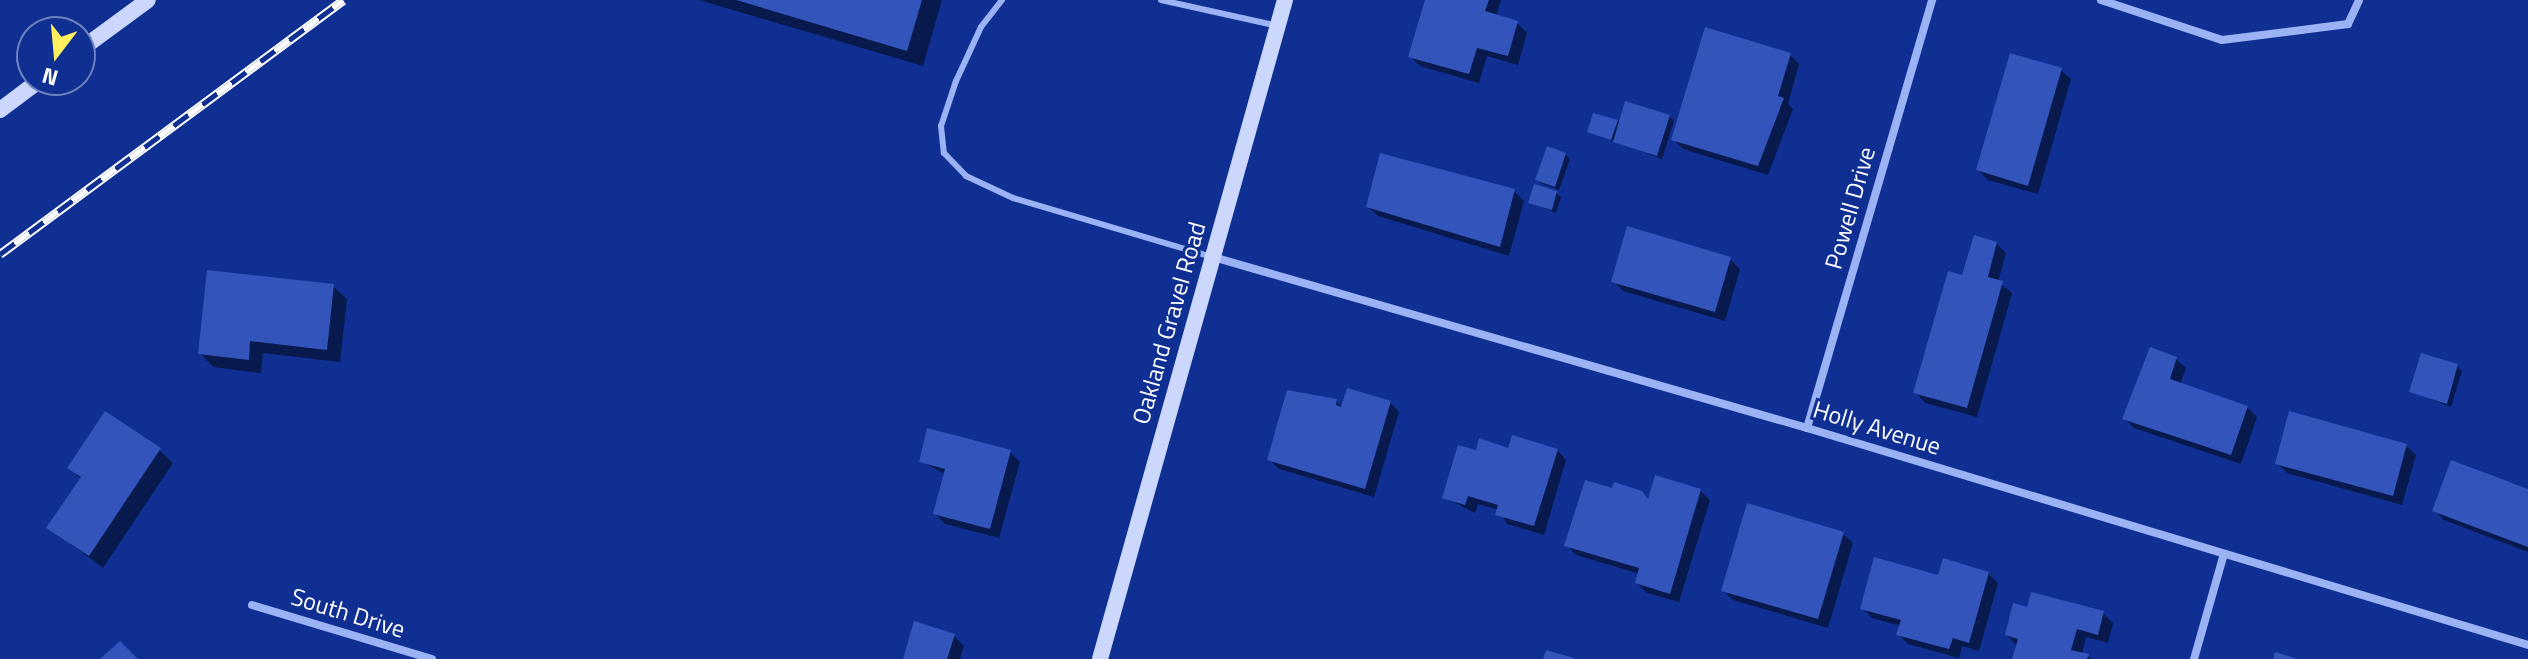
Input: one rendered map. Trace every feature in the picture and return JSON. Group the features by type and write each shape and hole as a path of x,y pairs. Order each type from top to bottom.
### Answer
{"street":[{"path":"96,38 148,0"},
{"name":"Oakland Gravel Road","path":"1100,659 1285,0"},
{"name":"Powell Drive","path":"1807,428 1932,0"},
{"path":"2101,0 2222,40 2348,24 2359,0"},
{"path":"0,110 19,96"},
{"name":"Holly Avenue","path":"1212,257 1807,428 2528,645"},
{"path":"2194,659 2224,554"},
{"name":"South Drive","path":"252,605 432,659"}],"lane":[{"path":"1002,0 981,27 956,81 941,126 944,153 966,176 1013,198 1212,257"},
{"path":"1161,0 1278,26"}],"building":[{"path":"736,0 922,0 907,51"},
{"path":"1425,0 1489,0 1485,11 1518,21 1508,56 1477,48 1469,74 1408,57"},
{"path":"1705,27 1791,53 1778,96 1784,98 1758,166 1671,140"},
{"path":"2010,53 2062,68 2028,186 1976,170"},
{"path":"1625,101 1670,115 1657,156 1613,142"},
{"path":"1593,113 1618,120 1611,140 1587,132"},
{"path":"1547,146 1566,153 1555,187 1535,180"},
{"path":"1380,153 1515,189 1500,247 1366,207"},
{"path":"1534,184 1557,191 1552,210 1528,203"},
{"path":"1627,226 1731,257 1715,312 1611,282"},
{"path":"1974,235 1997,242 1988,277 2003,281 1967,408 1913,393 1948,271 1962,275"},
{"path":"207,270 334,284 327,350 250,341 249,360 198,354"},
{"path":"2150,347 2177,357 2170,379 2248,406 2231,455 2122,419"},
{"path":"2421,353 2458,364 2447,404 2409,392"},
{"path":"1347,388 1391,401 1365,489 1267,460 1287,390 1337,399 1336,405 1341,407"},
{"path":"105,411 161,448 89,556 46,528 81,477 67,468"},
{"path":"2289,411 2407,444 2393,496 2275,464"},
{"path":"927,428 1011,450 990,529 933,514 945,469 919,462"},
{"path":"1512,435 1558,449 1534,526 1495,515 1498,505 1468,496 1465,505 1442,498 1458,445 1476,450 1479,438 1508,448"},
{"path":"2451,460 2528,489 2528,547 2432,511"},
{"path":"1655,475 1701,489 1670,594 1635,583 1639,568 1564,546 1585,480 1612,488 1614,482 1642,491 1648,499"},
{"path":"1747,503 1844,532 1818,619 1721,591"},
{"path":"1874,557 1938,575 1943,558 1989,572 1969,643 1953,638 1949,649 1896,635 1901,620 1860,609"},
{"path":"2031,592 2104,611 2098,635 2077,629 2071,650 2089,654 2087,659 2012,659 2018,639 2005,635 2013,603 2027,607"},
{"path":"914,621 955,634 947,659 903,659"},
{"path":"120,641 138,659 100,659"},
{"path":"1546,650 1574,658 1574,659 1543,659"},
{"path":"2275,652 2295,658 2295,659 2273,659"}],"railway":[{"path":"0,254 343,0"}]}
